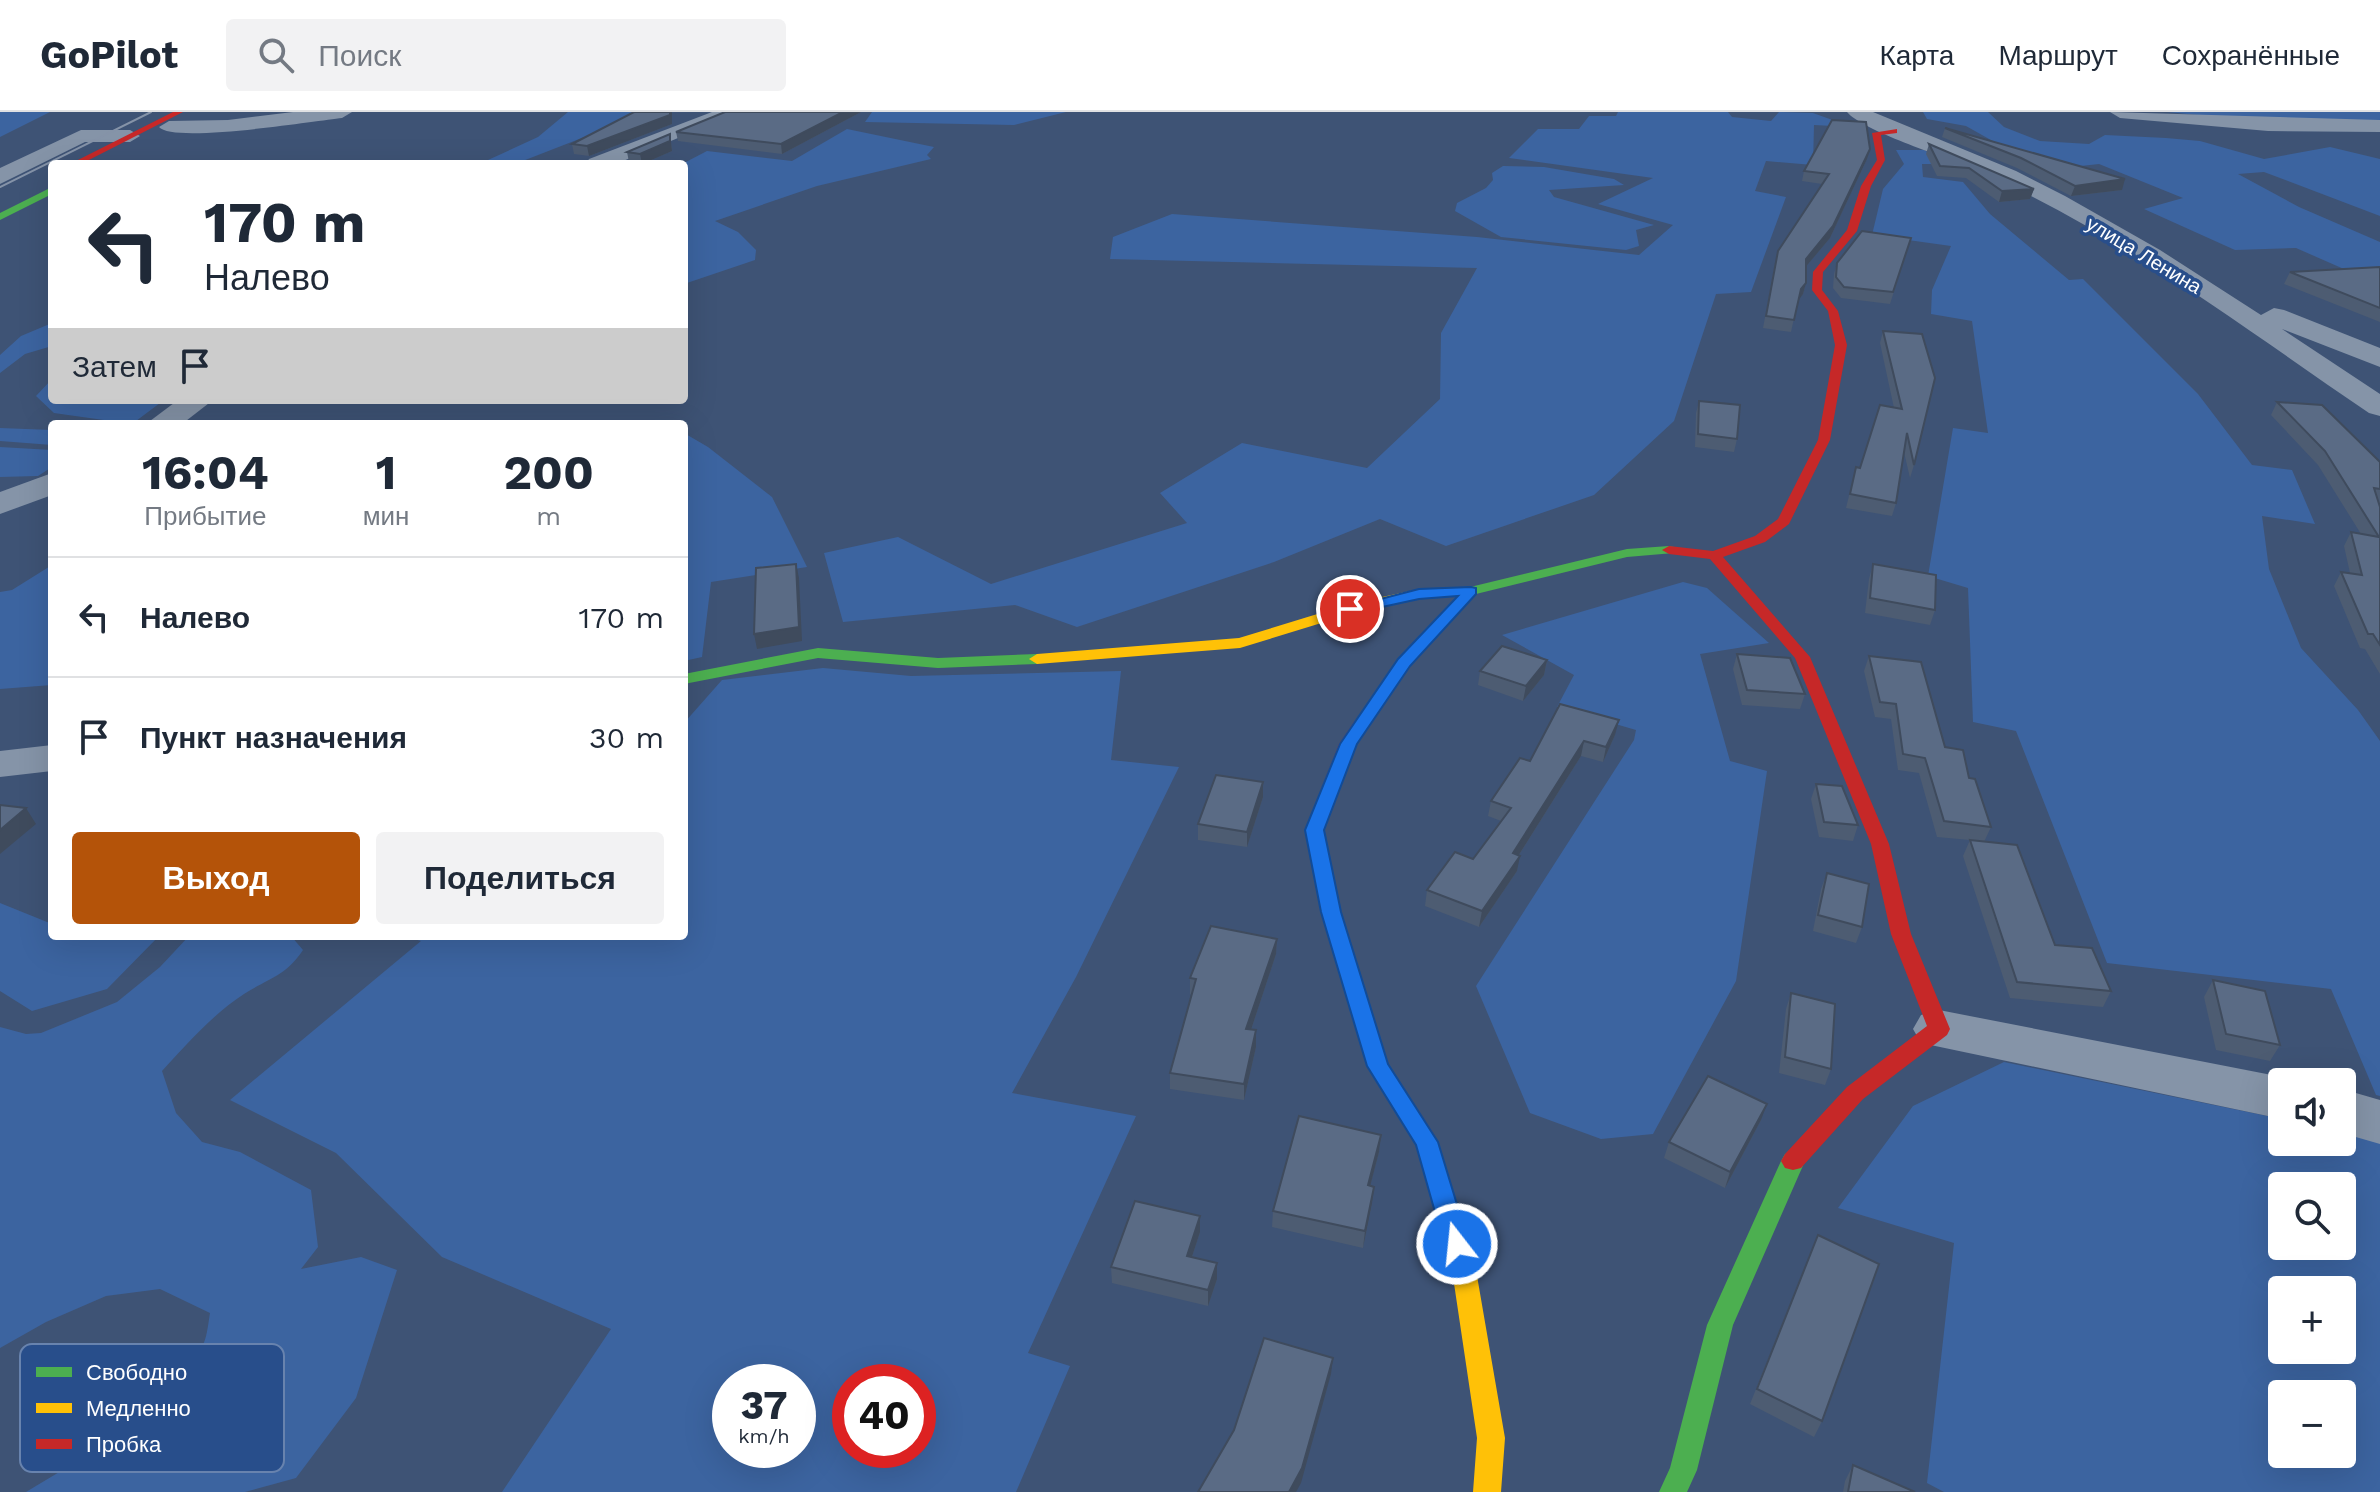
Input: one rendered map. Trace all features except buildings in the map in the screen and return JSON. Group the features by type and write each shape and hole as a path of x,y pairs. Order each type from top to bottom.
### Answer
{"street":[{"path":"82,160 130,136 200,112"},
{"path":"107,160 174,120 228,126 342,112"},
{"path":"607,160 730,112"},
{"name":"улица Ленина","path":"1857,112 1894,131 2007,176 2122,239 2380,407"},
{"path":"2120,112 2268,125 2380,126"},
{"path":"688,678 818,653 938,663 1101,657 1240,643 1350,609 1419,594 1471,591 1627,553 1675,550 1714,555 1760,539 1784,521 1824,440 1841,345 1833,311 1817,290 1818,272 1852,231 1866,186 1881,160 1876,133 1894,131"},
{"path":"0,177 81,136 130,136"},
{"path":"0,201 48,177"},
{"path":"0,217 48,192"},
{"path":"2240,315 2271,315 2380,358"},
{"path":"167,420 192,404"},
{"path":"0,504 48,485"},
{"path":"1714,555 1802,657 1880,844 1901,934 1939,1029"},
{"path":"1471,591 1404,663 1348,744 1314,830 1331,912 1378,1066 1427,1142 1464,1270 1491,1438 1487,1492"},
{"path":"0,764 48,758"},
{"path":"1673,1492 1683,1470 1720,1325 1788,1167 1855,1093 1939,1029 2268,1095"},
{"path":"2356,1115 2380,1122"}],"shaded area":[{"path":"0,112 50,112 0,137"},
{"path":"568,112 636,112 628,120 525,160 488,160 538,137"},
{"path":"872,112 1066,112 1014,125 865,122"},
{"path":"1618,112 1728,112 1732,117 1771,121 1779,112 1813,113 1852,127 1814,125 1813,165 1766,161 1755,191 1786,197 1751,292 1716,294 1674,421 1594,495 1446,546 1380,519 1274,562 1077,627 1015,605 843,622 824,553 898,537 991,584 1187,523 1160,493 1242,443 1367,468 1440,399 1441,333 1477,268 1110,259 1113,237 1172,214 1477,237 1639,255 1673,225 1598,204 1653,178 1509,158 1538,129 1579,129 1589,116 1616,116"},
{"path":"1923,112 1988,112 2004,127 2040,141 2089,144 2105,135 2166,138 2200,141 2264,159 2330,147 2380,159 2380,216 2264,172 2238,174 2299,207 2380,242 2380,271 2353,273 2296,248 2235,250 2144,209 2183,198 2099,164 2044,170 1966,126 1927,119"},
{"path":"2167,112 2380,112 2380,121 2249,120"},
{"path":"847,129 934,147 927,155 931,159 817,186 715,221 738,232 756,250 755,260 688,283 688,161 707,151 792,161"},
{"path":"1896,150 1924,150 1948,164 1922,164 1923,177 1963,182 1990,214 2069,280 2083,279 2198,394 2252,465 2292,470 2315,524 2262,516 2269,569 2301,648 2358,710 2380,741 2380,1096 2376,1095 2331,989 2107,963 2016,731 1973,722 1968,588 1928,576 1953,428 1988,433 1972,321 1931,314 1932,290 1951,246 1872,235 1883,189 1904,164"},
{"path":"1503,166 1544,167 1614,179 1624,185 1549,190 1554,197 1654,225 1636,230 1639,246 1626,250 1501,237 1455,211 1457,203 1486,188 1493,180 1492,173"},
{"path":"48,325 48,347 25,354 0,373 0,355 21,336"},
{"path":"48,383 48,404 159,404 137,420 104,420 54,413 36,396"},
{"path":"0,428 48,430 48,445 0,441"},
{"path":"688,435 708,447 772,497 807,567 711,582 702,657 688,660"},
{"path":"0,447 48,450 48,470 38,476 0,477"},
{"path":"48,568 48,685 0,689 0,592 12,590"},
{"path":"1683,582 1707,588 1769,643 1700,654 1730,761 1767,771 1736,981 1653,1134 1601,1139 1530,1113 1476,986 1634,740 1636,730 1557,707 1574,675 1502,635"},
{"path":"823,668 911,676 1121,671 1111,760 1179,767 1076,977 1012,1093 1136,1116 1028,1353 1070,1366 1016,1492 502,1492 611,1329 442,1257 336,1153 230,1100 421,941 417,940 688,940 688,718 722,680"},
{"path":"0,903 48,922 48,940 155,940 107,989 32,1011 0,991"},
{"path":"185,940 294,940 303,950 283,971 222,1011 162,1071 176,1113 202,1142 240,1152 311,1190 318,1247 301,1269 361,1257 397,1270 356,1398 296,1478 245,1492 26,1492 60,1472 284,1472 284,1344 203,1344 210,1313 160,1289 106,1296 46,1322 0,1348 0,1027 26,1034 41,1033 117,1002 160,967"},
{"path":"2004,1062 2268,1116 2268,1156 2356,1156 2356,1135 2380,1141 2380,1492 1944,1492 1927,1483 1954,1243 1838,1208 1913,1106"}],"tram line":[{"path":"54,160 151,112"},
{"path":"0,187 48,163"}],"traffic: fast":[{"path":"0,217 48,192"},
{"path":"1360,726 1404,663 1471,591 1627,553 1669,550"},
{"path":"688,678 818,653 938,663 1037,659"},
{"path":"1673,1492 1683,1470 1720,1325 1793,1161"}],"traffic: slow":[{"path":"1037,659 1240,643 1350,609 1419,594 1471,591"},
{"path":"1439,1184 1464,1270 1491,1438 1487,1492"}],"traffic: jam":[{"path":"82,160 179,112"},
{"path":"1669,550 1714,555 1760,539 1784,521 1824,440 1841,345 1833,311 1817,290 1818,272 1852,231 1866,186 1881,160 1876,133 1894,131"},
{"path":"1714,555 1802,657 1880,844 1901,934 1939,1029 1855,1093 1793,1161"},
{"path":"1360,726 1348,744 1314,830 1331,912 1378,1066 1427,1142 1439,1184"}],"route":[{"path":"1350,609 1419,594 1471,591 1404,663 1348,744 1314,830 1331,912 1378,1066 1427,1142 1457,1244"}]}
